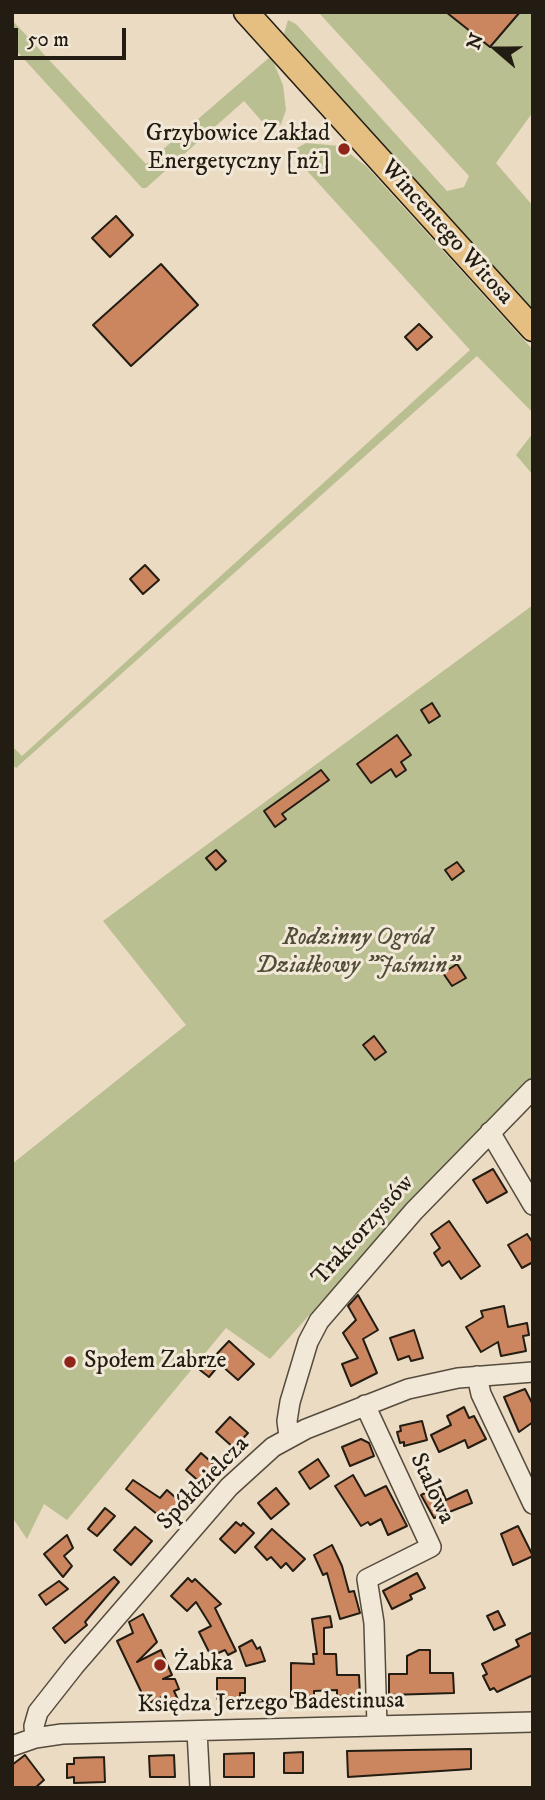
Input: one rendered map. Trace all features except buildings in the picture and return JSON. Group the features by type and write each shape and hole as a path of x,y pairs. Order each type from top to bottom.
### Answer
{"main road":[{"name":"Wincentego Witosa","path":"246,12 533,330"}],"street":[{"name":"Traktorzystów","path":"289,1436 287,1412 308,1342 319,1321 414,1211 533,1089"},
{"path":"490,1132 533,1205"},
{"name":"Spółdzielcza","path":"35,1738 34,1726 38,1712 75,1665 229,1487 258,1459 289,1436 365,1405 424,1385 477,1376 533,1372"},
{"path":"477,1376 481,1394 533,1504"},
{"name":"Stalowa","path":"365,1405 431,1547 368,1579 374,1623 377,1726"},
{"name":"Księdza Jerzego Badestinusa","path":"12,1746 35,1738 62,1734 533,1722"},
{"path":"197,1731 200,1788"}],"green space":[{"path":"318,12 533,12 533,112 496,163 533,206 533,316 283,37 288,20 296,24 447,191 464,187 469,176"},
{"path":"12,20 146,164 271,56 283,85 286,110 281,124 273,134 244,101 146,188 142,188 12,46"},
{"path":"306,143 340,146 367,167 533,350 533,413 477,356 16,768 12,764 12,746 22,756 470,350 290,152"},
{"path":"533,433 533,475 516,455"},
{"name":"Rodzinny Ogród Działkowy \"Jaśmin\"","path":"533,605 533,1078 373,1244 270,1359 226,1328 67,1520 44,1504 27,1539 12,1517 12,1164 186,1025 103,921"}],"place":[{"name":"Grzybowice Zakład Energetyczny [nż]","path":"344,149"},
{"name":"Społem Zabrze","path":"70,1362"},
{"name":"Żabka","path":"160,1665"}]}
